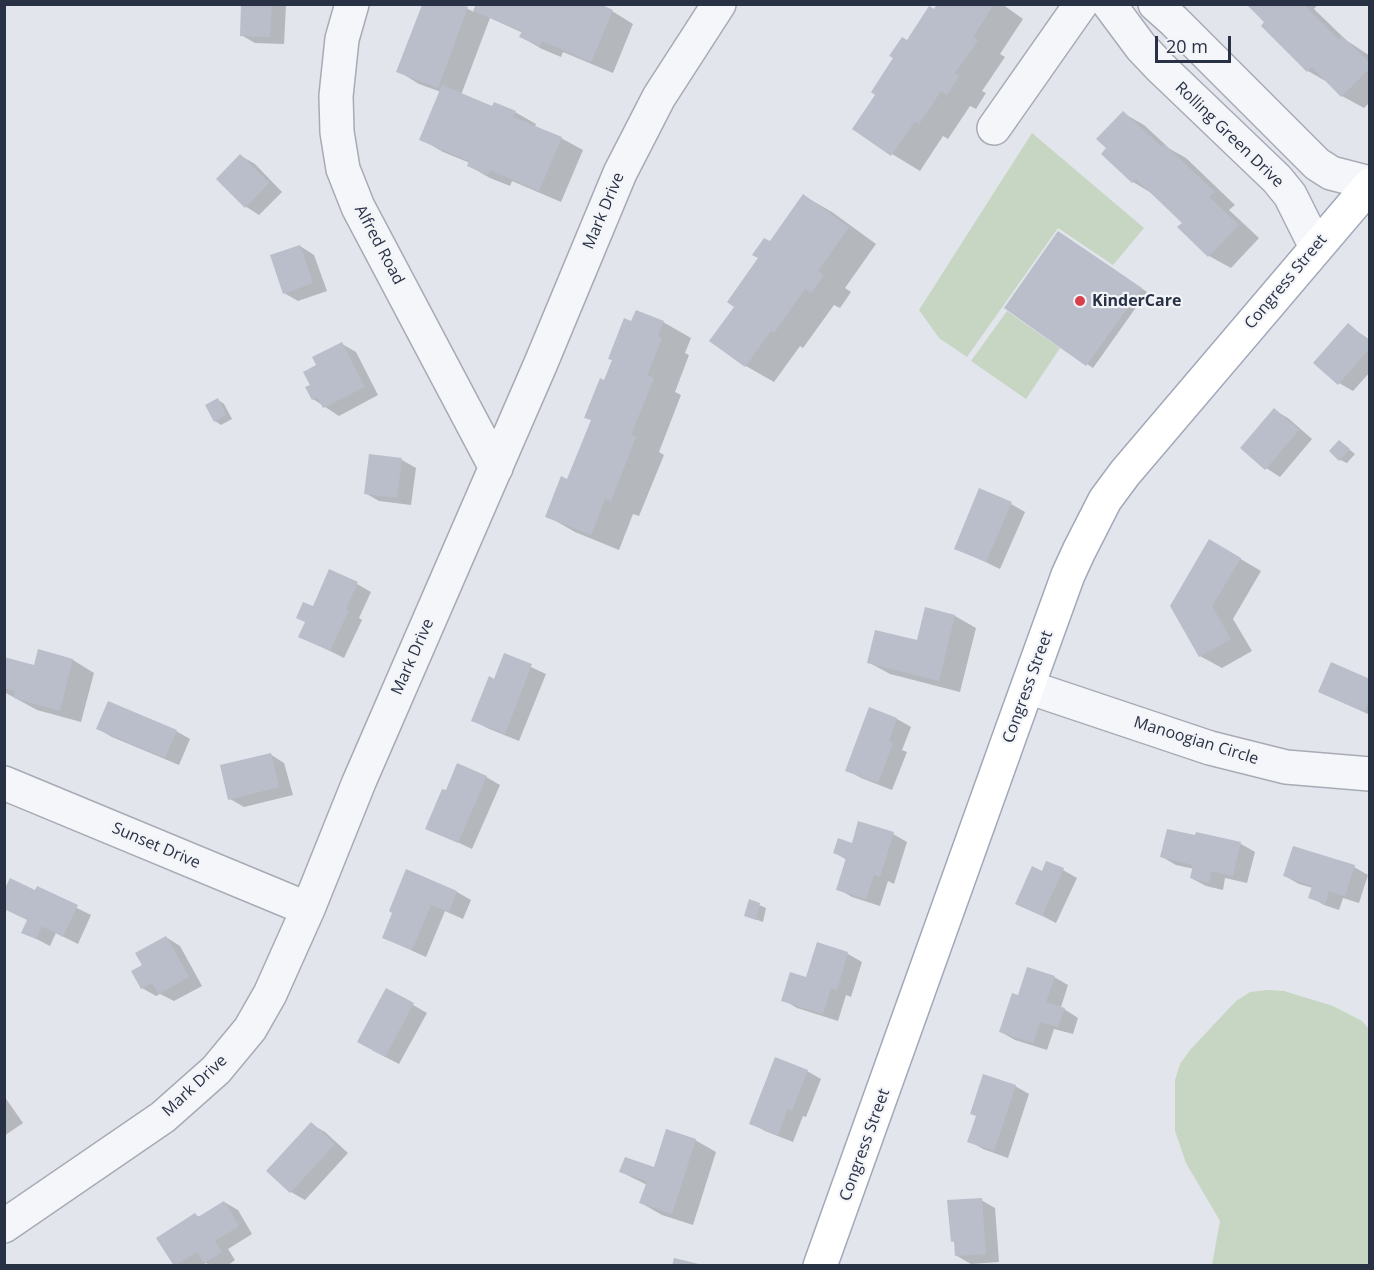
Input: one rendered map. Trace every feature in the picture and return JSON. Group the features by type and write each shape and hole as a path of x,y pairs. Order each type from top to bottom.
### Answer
{"main road":[{"name":"Congress Street","path":"820,1266 1068,575 1105,500 1125,473 1370,184"}],"street":[{"name":"Alfred Road","path":"352,4 342,39 336,96 337,132 343,169 358,207 496,468"},
{"name":"Mark Drive","path":"4,1226 163,1117 216,1070 250,1029 270,993 308,909 359,782 496,468 620,172 659,97 719,4"},
{"path":"994,128 1082,4"},
{"name":"Rolling Green Drive","path":"1109,4 1141,47 1161,68 1277,179 1290,195 1316,246"},
{"path":"1155,4 1317,164 1331,173 1370,184"},
{"name":"Manoogian Circle","path":"1028,687 1210,748 1286,767 1370,774"},
{"name":"Sunset Drive","path":"4,783 308,909"}],"green space":[{"path":"1032,133 1144,228 1113,265 1058,228 967,357 939,338 919,310"},
{"path":"1007,311 1060,348 1026,399 971,361"},
{"path":"1284,991 1333,1006 1362,1021 1369,1029 1369,1265 1212,1265 1220,1221 1186,1163 1175,1131 1175,1080 1180,1064 1190,1050 1236,1001 1250,992"}],"building":[{"path":"241,4 272,4 270,37 240,36"},
{"path":"476,4 600,4 613,10 591,62 542,41 540,46 519,37 522,31 473,11"},
{"path":"937,4 994,4 973,37 978,40 955,73 959,76 947,95 941,91 919,124 915,121 891,156 852,129 875,95 871,92 893,58 889,56 902,37 907,40 929,6 934,9"},
{"path":"1246,4 1303,4 1339,40 1342,36 1370,63 1370,68 1341,97 1312,67 1307,72 1261,26 1264,22"},
{"path":"422,5 468,7 438,88 396,72"},
{"path":"442,85 492,106 494,102 516,111 513,117 562,137 539,191 490,170 488,175 467,166 469,161 419,140"},
{"path":"1123,111 1162,147 1164,144 1215,192 1209,197 1239,225 1208,257 1177,227 1182,223 1136,179 1132,183 1101,154 1106,148 1096,139"},
{"path":"240,154 269,183 245,208 216,179"},
{"path":"803,194 849,227 818,271 824,275 811,293 805,289 774,333 771,331 745,367 709,341 734,307 727,302 758,258 752,255 764,238 770,241"},
{"path":"1058,231 1142,288 1086,366 1004,308"},
{"path":"300,245 313,283 283,294 270,255"},
{"path":"636,310 664,321 658,336 662,338 647,375 654,378 631,435 636,437 611,501 605,499 591,535 545,517 561,476 567,479 591,420 584,418 600,378 604,380 612,360 608,359 624,318 631,321"},
{"path":"1348,323 1370,342 1370,348 1338,385 1313,363"},
{"path":"342,342 365,387 323,408 317,397 312,400 305,387 310,385 303,372 316,365 312,357"},
{"path":"218,398 226,415 214,422 205,405"},
{"path":"1274,408 1299,430 1265,470 1240,448"},
{"path":"1339,440 1350,449 1339,461 1329,451"},
{"path":"369,454 402,458 397,498 364,494"},
{"path":"979,488 1012,502 986,562 954,549"},
{"path":"1209,539 1241,558 1212,606 1231,639 1199,657 1170,606"},
{"path":"329,569 358,582 346,609 349,610 330,651 298,637 305,622 296,618 303,602 313,606"},
{"path":"925,607 955,615 939,681 867,663 875,630 917,640"},
{"path":"38,649 73,659 60,711 14,698 15,691 4,688 4,657 34,665"},
{"path":"504,653 532,664 505,734 471,721 489,676 494,679"},
{"path":"1331,662 1370,679 1370,698 1364,712 1318,692"},
{"path":"108,701 177,730 165,758 96,729"},
{"path":"869,707 897,718 889,741 893,743 878,783 845,771"},
{"path":"271,753 279,787 228,800 220,765"},
{"path":"457,763 487,776 458,843 425,829 442,789 446,790"},
{"path":"858,821 894,832 880,877 874,875 866,899 836,890 846,858 833,853 838,838 852,843"},
{"path":"1167,829 1195,835 1196,832 1241,842 1233,876 1211,871 1209,883 1190,878 1193,865 1160,857"},
{"path":"1293,846 1355,865 1345,896 1329,891 1325,904 1308,898 1312,886 1283,876"},
{"path":"1046,861 1064,868 1042,916 1015,904 1032,866 1042,871"},
{"path":"406,869 457,891 449,912 431,905 412,950 382,938 392,913 389,911"},
{"path":"10,878 35,890 37,886 78,905 63,937 42,926 36,939 21,933 27,920 4,909 4,890"},
{"path":"749,899 760,903 756,920 744,916"},
{"path":"166,936 189,977 159,994 152,983 141,989 131,971 142,965 135,953"},
{"path":"817,942 848,952 837,990 831,988 823,1014 781,1001 790,972 806,977"},
{"path":"1027,967 1055,976 1046,1002 1065,1008 1058,1027 1040,1022 1033,1043 999,1032 1012,993 1018,995"},
{"path":"386,988 414,1003 385,1057 357,1042"},
{"path":"775,1057 808,1070 792,1111 788,1109 778,1135 749,1124"},
{"path":"983,1074 1016,1085 994,1151 967,1142 976,1116 970,1114"},
{"path":"311,1122 335,1144 290,1193 266,1171"},
{"path":"666,1129 696,1139 672,1214 639,1203 647,1181 619,1172 625,1157 654,1167"},
{"path":"982,1198 986,1254 955,1256 954,1241 951,1242 947,1200"},
{"path":"224,1201 239,1226 215,1241 222,1252 204,1263 197,1252 174,1266 156,1238 195,1213 198,1217"},
{"path":"674,1258 703,1265 672,1266"}],"place":[{"name":"KinderCare","path":"1080,301"}]}
